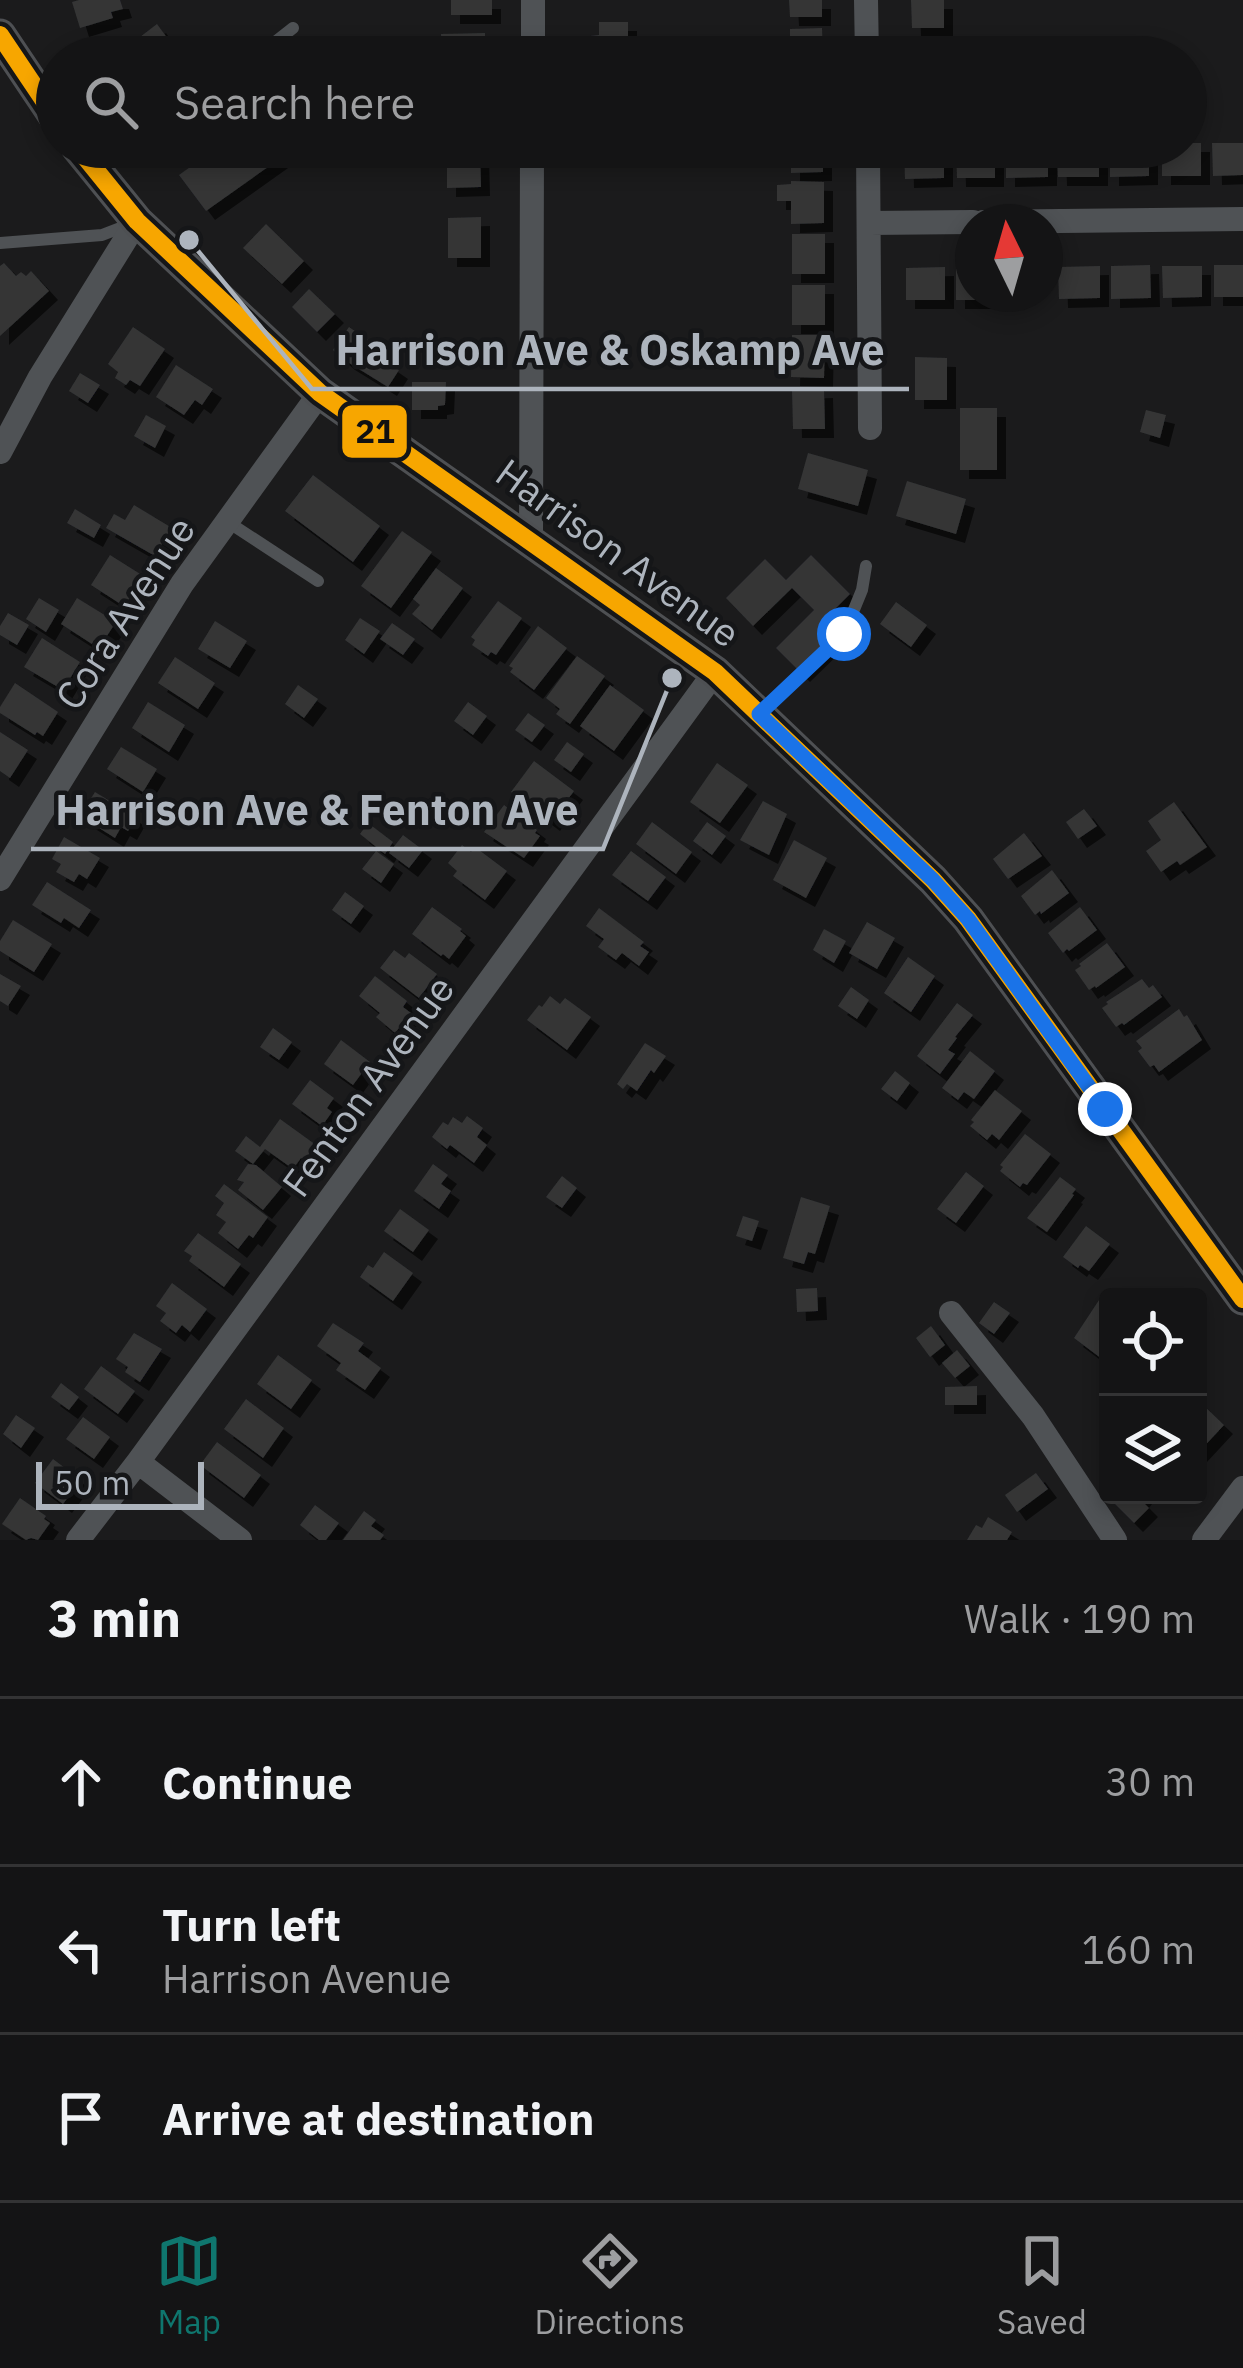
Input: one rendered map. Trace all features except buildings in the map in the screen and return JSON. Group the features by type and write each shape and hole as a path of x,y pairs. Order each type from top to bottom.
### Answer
{"main road":[{"path":"0,35 36,89"},
{"name":"Harrison Avenue","path":"104,168 137,221 320,393 715,672 933,880 968,919 1243,1299"}],"street":[{"path":"533,0 533,36"},
{"path":"866,0 867,36"},
{"path":"531,540 532,168"},
{"path":"868,168 870,428"},
{"path":"1063,221 1243,219"},
{"path":"0,452 40,377 137,221"},
{"path":"869,223 955,222"},
{"name":"Cora Avenue","path":"0,879 182,584 320,393"},
{"name":"Fenton Avenue","path":"78,1540 715,672"},
{"path":"952,1313 1033,1416 1115,1540"},
{"path":"138,1462 240,1540"},
{"path":"1204,1540 1243,1488"}],"lane":[{"path":"283,36 293,28"},
{"path":"0,243 102,236 137,221"},
{"path":"227,522 318,581"},
{"path":"759,714 844,634 866,566"}],"transit line":[{"name":"21","path":"0,35 36,89"},
{"name":"21","path":"94,168 137,221 320,393 715,672 933,880 968,919 1243,1299"}],"place":[{"name":"Harrison Ave & Oskamp Ave","path":"189,240"},
{"name":"Harrison Ave & Fenton Ave","path":"672,678"}],"route":[{"path":"844,634 759,714 968,919 1105,1109"}]}
